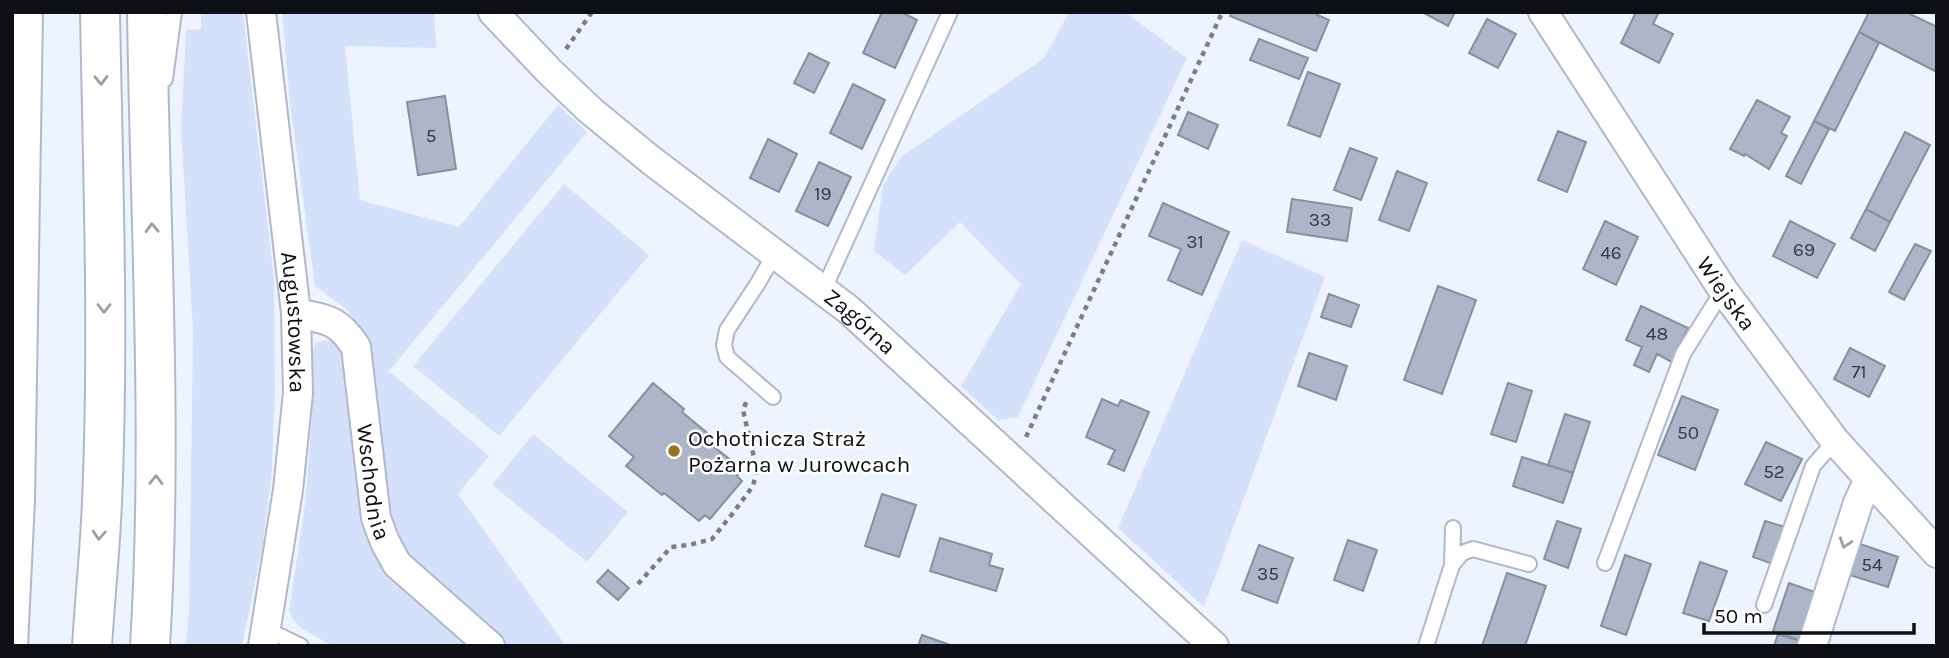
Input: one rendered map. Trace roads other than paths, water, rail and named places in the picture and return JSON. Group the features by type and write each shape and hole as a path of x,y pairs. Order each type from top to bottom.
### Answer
{"highway":[{"path":"92,646 102,503 104,389 100,12"},
{"path":"147,12 157,461 150,646"}],"street":[{"path":"13,646 20,500 28,12"},
{"name":"Augustowska","path":"261,12 296,313 298,393 288,490 265,637"},
{"name":"Zagórna","path":"493,12 550,72 592,111 652,161 849,310 1214,646"},
{"name":"Wiejska","path":"1543,12 1723,290 1835,441 1937,553"},
{"name":"Wschodnia","path":"296,313 332,321 345,331 356,347 376,518 397,564 490,646"},
{"path":"1812,646 1858,503 1870,479"}],"lane":[{"path":"149,123 164,85 174,12"},
{"path":"823,291 950,12"},
{"path":"773,397 727,357 723,345 727,330 774,255"},
{"path":"1605,563 1683,354 1723,290"},
{"path":"1764,605 1813,466 1835,441"},
{"path":"1426,646 1452,565 1453,528"},
{"path":"1452,565 1462,554 1473,549 1529,564"},
{"name":"Augustowska","path":"265,637 301,646"}],"place":[{"name":"Ochotnicza Straż Pożarna w Jurowcach","path":"674,451"}]}
